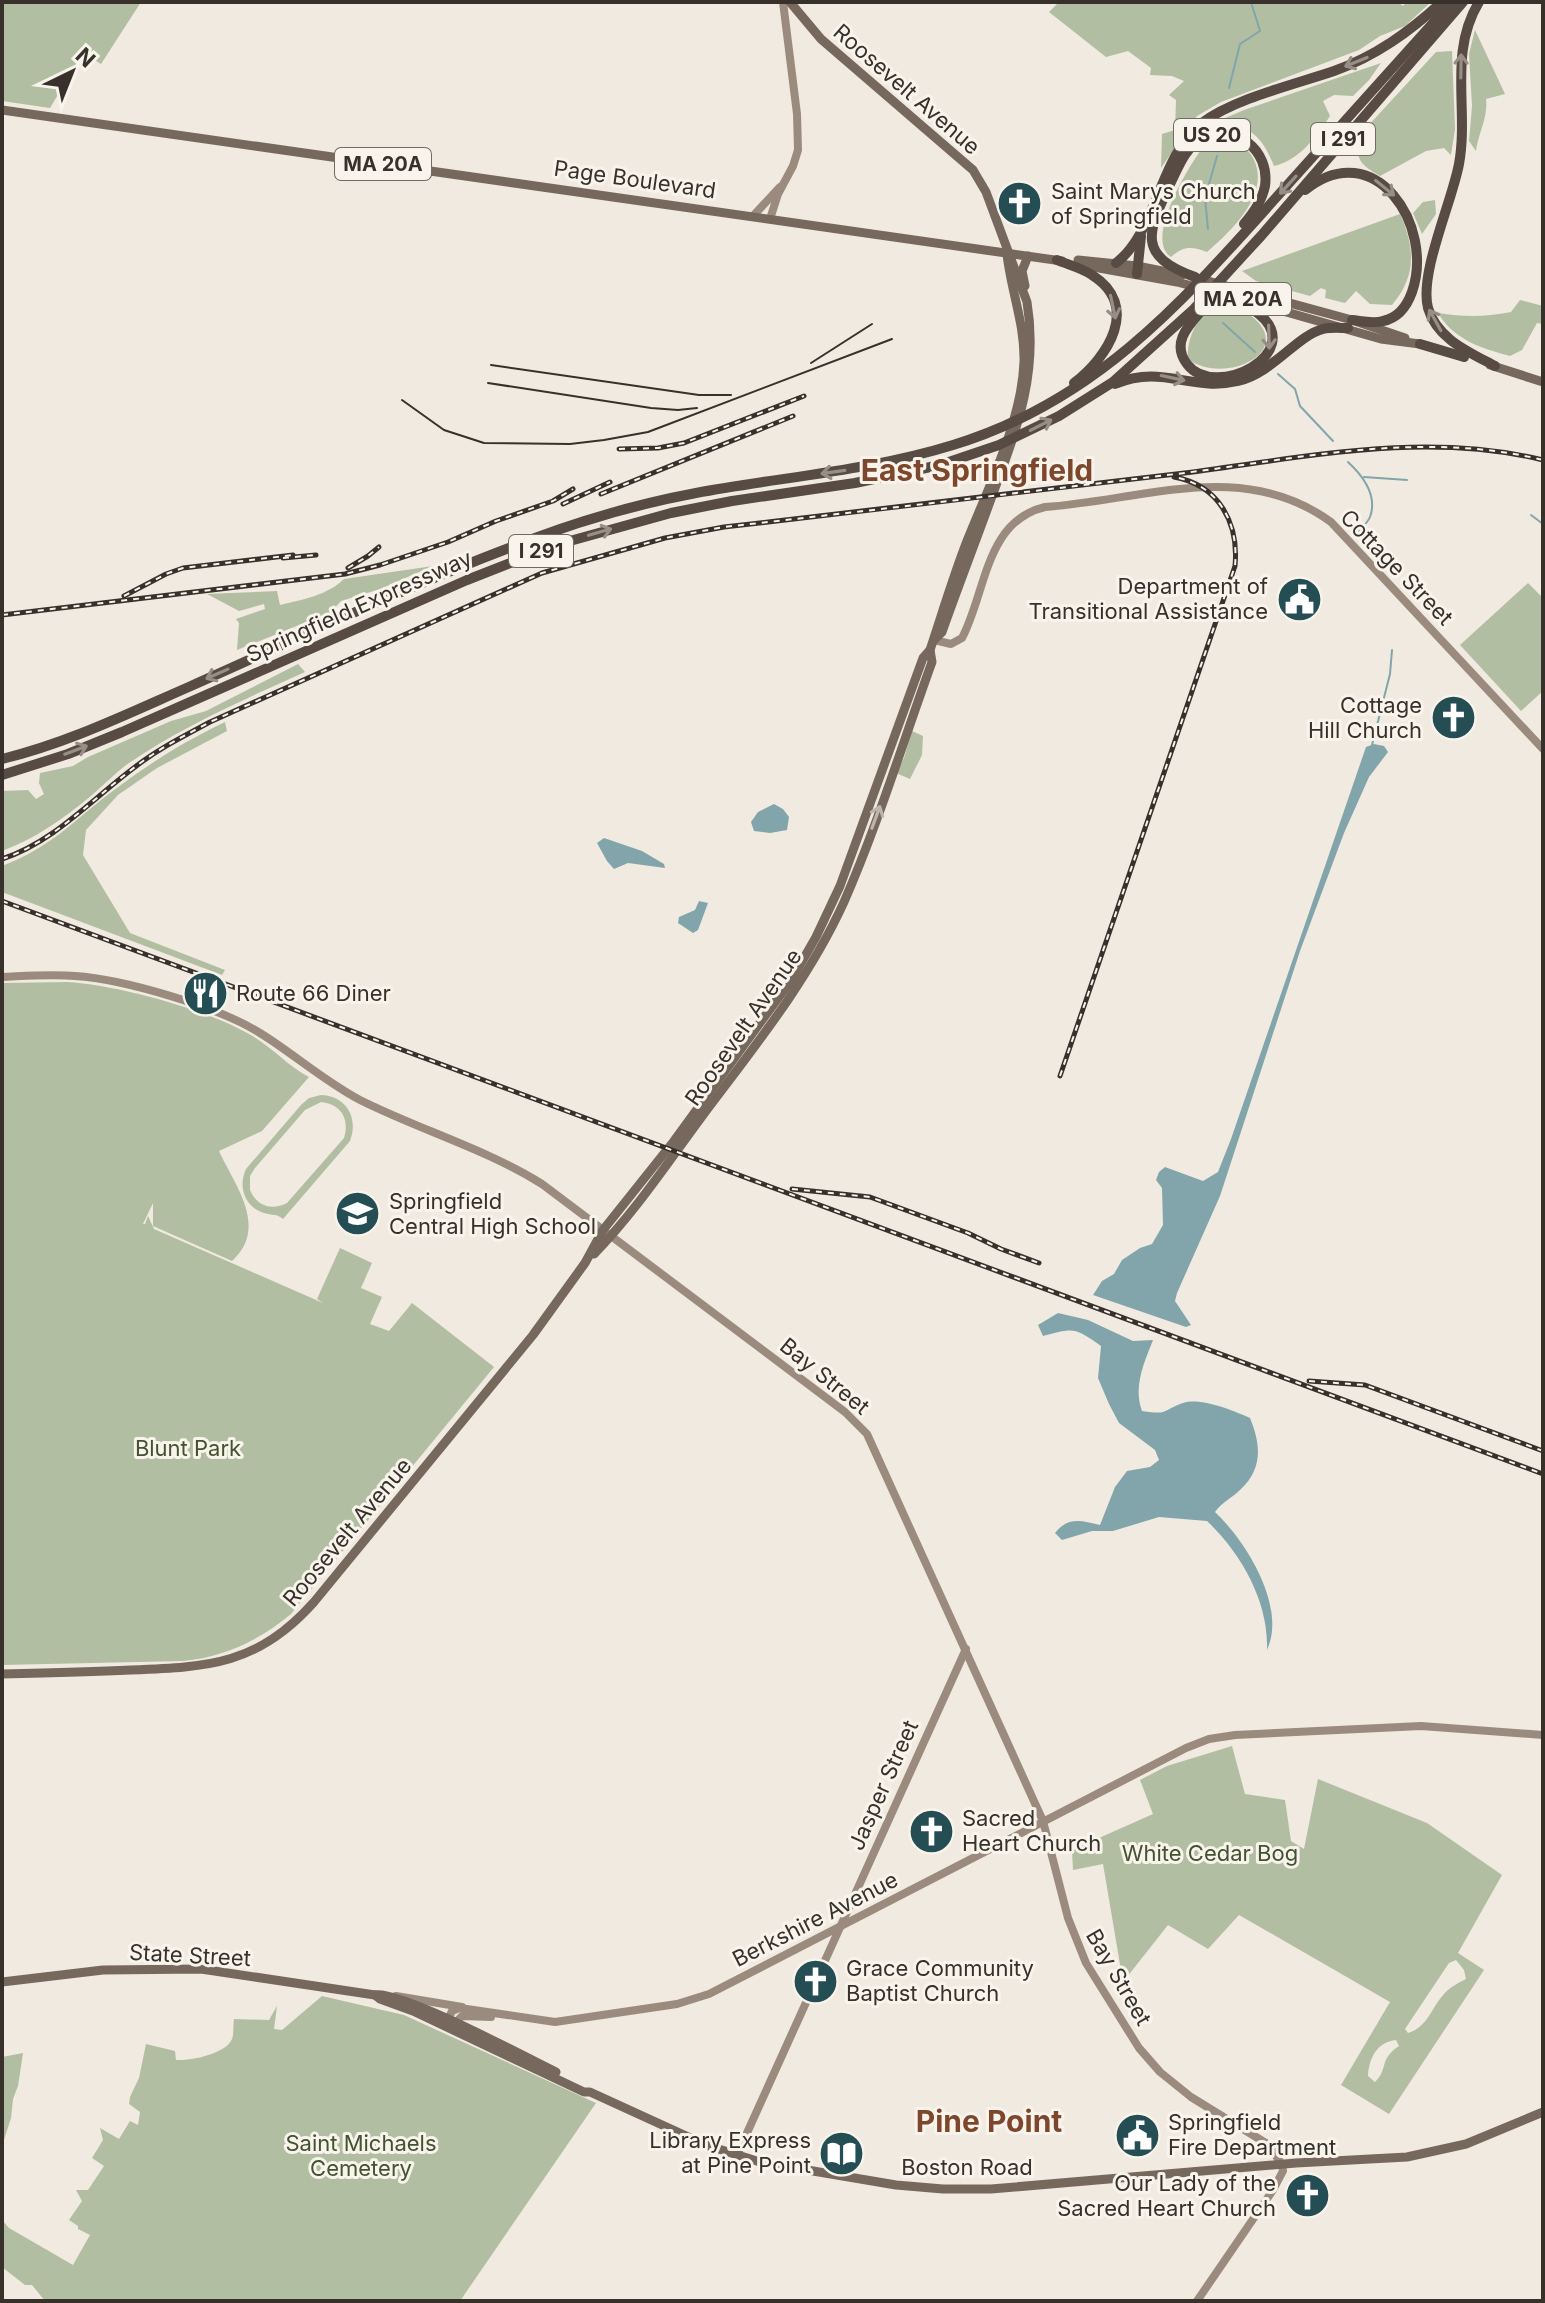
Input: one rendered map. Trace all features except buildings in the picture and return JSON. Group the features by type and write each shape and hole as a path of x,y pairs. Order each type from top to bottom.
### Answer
{"highway":[{"path":"1116,263 1127,254 1143,226 1179,149 1204,121 1237,105 1369,56 1402,36 1442,2"},
{"name":"Springfield Expressway","path":"2,759 95,728 462,567 542,536 612,513 681,496 843,471 929,452 990,433 1040,409 1110,366 1154,328 1452,2"},
{"name":"I 291","path":"1209,297 1463,2"},
{"path":"1479,2 1469,20 1462,45 1460,154 1430,268 1426,297 1430,314 1444,335 1495,366"},
{"name":"US 20","path":"1195,277 1161,260 1152,242 1153,223 1181,161 1191,148 1209,136 1229,134 1244,139 1258,152 1264,165 1265,186 1252,214 1210,270"},
{"path":"1099,392 1128,379 1150,375 1200,384 1240,380 1267,368 1314,332 1394,317 1409,301 1418,265 1417,241 1408,215 1394,195 1380,183 1363,175 1331,176 1309,187 1273,223"},
{"path":"1137,270 1143,226"},
{"path":"1040,409 1095,366 1107,349 1116,325 1115,303 1104,285 1092,274 1057,260"},
{"path":"1209,297 1248,306 1268,323 1272,343 1259,364 1242,372 1211,377 1197,373 1188,365 1181,351 1181,339 1209,297"},
{"name":"Springfield Expressway","path":"2,775 68,754 122,732 456,585 548,548 661,516 732,501 855,483 952,461 1024,434 1099,392 1209,297"},
{"name":"Page Boulevard","path":"1420,344 1464,357"}],"main road":[{"path":"770,219 793,166 798,136 783,2"},
{"name":"Roosevelt Avenue","path":"2,1674 199,1668 244,1654 283,1632 314,1602 533,1335 678,1142 806,957 840,886 886,773 923,658 942,632 1020,409 1030,367 1030,320 1027,302 986,192 973,170 821,39 790,2"},
{"name":"Page Boulevard","path":"2,110 1007,254 1195,277 1420,344"},
{"path":"753,216 783,184"},
{"name":"Roosevelt Avenue","path":"1007,254 1023,329 1020,409"},
{"path":"1027,302 1022,271 1028,256"},
{"name":"Page Boulevard","path":"1057,260 1116,263 1209,297 1350,324"},
{"name":"Page Boulevard","path":"1464,357 1543,382"},
{"name":"Cottage Street","path":"934,640 951,644 962,638 999,540 1012,524 1031,511 1202,488 1254,488 1302,504 1331,522 1543,749"},
{"name":"Bay Street","path":"2,977 73,976 111,981 236,1020 360,1100 521,1170 845,1412 867,1434 1043,1821 1077,1944 1101,1988 1139,2048 1160,2072 1181,2089 1269,2145 1282,2165"},
{"name":"Jasper Street","path":"737,2155 966,1649"},
{"name":"Berkshire Avenue","path":"395,1996 555,2022 691,2000 709,1994 1186,1748 1222,1737 1421,1726 1543,1735"},
{"name":"State Street","path":"2,1982 103,1970 201,1969 395,1996 450,2025"},
{"name":"State Street","path":"375,1995 450,2025"},
{"path":"450,2025 452,2011 467,2008"},
{"name":"Berkshire Avenue","path":"450,2025 462,2016 505,2016"},
{"name":"Boston Road","path":"450,2025 584,2092 706,2145 781,2166 879,2183 943,2189 991,2189 1401,2158 1439,2152 1504,2131 1543,2112"},
{"path":"1197,2301 1271,2193 1283,2171 1282,2165"}],"green space":[{"path":"2,2 141,2 101,64 83,53 50,108 2,101"},
{"path":"1059,2 1398,2 1403,6 1406,2 1431,2 1405,26 1380,36 1359,50 1221,102 1197,116 1161,168 1162,134 1175,130 1176,100 1169,95 1184,81 1172,76 1150,75 1151,68 1128,51 1106,57 1049,12"},
{"path":"1475,30 1505,94 1486,99 1486,112 1476,151 1469,141 1472,106 1469,54"},
{"path":"1452,51 1455,129 1451,155 1444,148 1426,151 1380,176 1361,162 1356,139 1436,52"},
{"path":"1381,63 1353,96 1334,95 1323,101 1330,116 1306,147 1283,163 1274,166 1258,138 1243,128 1211,127 1244,110"},
{"path":"1206,143 1238,144 1250,153 1257,171 1253,198 1237,222 1207,252 1188,248 1171,257 1164,248 1163,234 1172,200"},
{"path":"1435,200 1436,214 1422,234 1413,213 1423,202"},
{"path":"1400,214 1409,238 1411,261 1406,283 1392,305 1370,304 1356,291 1345,303 1325,298 1326,290 1321,288 1310,296 1256,281 1242,271"},
{"path":"1520,300 1543,306 1543,324 1537,323 1522,350 1510,356 1460,336 1438,313 1474,316 1501,314 1511,312"},
{"path":"1224,301 1247,313 1262,326 1266,339 1262,351 1252,360 1221,369 1204,367 1188,359 1192,333 1208,310"},
{"path":"433,566 380,589 341,601 331,612 237,650 239,623 236,619 265,609 264,604 239,611 207,594 277,591 280,605 323,593 344,579"},
{"path":"1528,583 1543,598 1543,691 1521,711 1460,645"},
{"path":"298,664 305,672 171,737 129,763 60,820 2,851 2,791 28,790 36,799 44,794 39,783 40,773 73,766 171,721 206,711"},
{"path":"225,722 227,731 157,768 118,795 86,830 83,855 130,933 225,970 222,975 2,892 2,866 49,842 154,762"},
{"path":"912,731 923,736 922,755 910,779 896,773"},
{"name":"Blunt Park","path":"67,982 135,993 209,1016 257,1039 309,1077 262,1131 219,1151 240,1192 248,1220 248,1234 243,1248 232,1261 153,1226 153,1203 143,1224 148,1216 154,1229 323,1303 317,1299 340,1248 372,1263 361,1288 382,1297 370,1324 389,1331 412,1303 494,1367 291,1614 241,1646 213,1656 183,1661 2,1665 2,983"},
{"path":"330,1096 344,1104 351,1116 352,1132 350,1141 283,1219 257,1210 247,1201 243,1189 244,1176 246,1169 309,1098","holes":["321,1102 339,1109 345,1119 344,1138 287,1203 265,1206 250,1190 250,1176 305,1110"]},
{"name":"White Cedar Bog","path":"1232,1746 1245,1794 1285,1800 1291,1841 1304,1849 1318,1779 1427,1823 1502,1875 1458,1953 1484,1970 1389,2114 1341,2085 1390,2002 1239,1915 1208,1949 1168,1925 1123,1982 1103,1864 1073,1870 1072,1850 1153,1814 1140,1780 1167,1766","holes":["1456,1960 1464,1970 1466,1979 1446,1992 1425,2022 1408,2033 1405,2029 1449,1963","1396,2040 1399,2046 1388,2056 1375,2082 1368,2076 1372,2057 1384,2044"]},
{"name":"Saint Michaels Cemetery","path":"322,1996 404,2015 596,2103 460,2301 45,2301 32,2285 25,2285 2,2267 2,2220 9,2228 73,2265 90,2235 69,2220 82,2201 76,2190 88,2190 104,2166 92,2158 103,2140 100,2128 119,2139 130,2121 138,2125 140,2112 129,2104 139,2078 146,2044 175,2051 176,2060 207,2056 228,2044 233,2037 234,2019 269,2020 277,2006 274,2029 282,2030"},
{"path":"23,2053 11,2118 2,2146 2,2057"}],"water":[{"path":"1374,744 1384,746 1388,752 1369,777 1344,833 1300,951 1220,1196 1177,1293 1175,1301 1191,1325 1186,1327 1093,1295 1102,1281 1114,1274 1122,1260 1152,1244 1163,1225 1162,1188 1156,1180 1159,1172 1165,1167 1203,1181 1218,1172 1366,747"},
{"path":"774,804 789,817 787,830 770,833 754,831 751,822 758,812"},
{"path":"604,838 642,851 664,864 665,868 628,863 614,869 597,843"},
{"path":"699,901 708,903 698,930 693,933 678,923 679,917 695,910"},
{"path":"1058,1313 1088,1320 1133,1341 1153,1340 1139,1384 1142,1411 1161,1412 1183,1403 1199,1402 1250,1418 1258,1447 1253,1474 1215,1512 1250,1557 1268,1595 1272,1633 1267,1650 1258,1597 1231,1548 1207,1521 1159,1517 1113,1531 1092,1531 1062,1540 1055,1533 1070,1522 1100,1525 1115,1487 1127,1471 1150,1467 1159,1460 1155,1450 1119,1423 1109,1404 1098,1378 1101,1346 1074,1331 1043,1336 1038,1325"}],"waterway":[{"path":"1229,88 1240,44 1260,31 1251,2"},
{"path":"1208,229 1205,198 1217,156"},
{"path":"1223,323 1255,352"},
{"path":"1278,374 1295,389 1300,406 1333,441"},
{"path":"1348,462 1363,479 1372,501 1370,517 1357,533"},
{"path":"1364,477 1407,480"},
{"path":"1531,515 1543,524"},
{"path":"1372,745 1390,674 1392,650"}],"tram line":[{"path":"811,363 872,324"},
{"path":"402,400 444,430 484,443 570,444 604,440 648,432 892,339"},
{"path":"491,365 699,395 731,395"},
{"path":"488,383 651,408 697,408"}],"railway":[{"path":"619,449 658,448 684,443 804,396"},
{"path":"601,494 793,416"},
{"path":"2,859 56,831 144,760 210,722 542,573 665,538 724,527 1360,450 1451,447 1497,451 1543,460"},
{"path":"1060,1076 1235,566 1233,535 1223,508 1203,488 1174,477"},
{"path":"563,504 610,482"},
{"path":"2,615 345,574 448,542 553,501 573,489"},
{"path":"348,568 379,547"},
{"path":"124,596 183,568 293,555"},
{"path":"283,558 316,555"},
{"path":"2,901 1543,1474"},
{"path":"792,1189 870,1197 1039,1263"},
{"path":"1309,1381 1365,1385 1543,1451"}],"place":[{"name":"Saint Marys Church of Springfield","path":"1020,204"},
{"name":"Department of Transitional Assistance","path":"1299,599"},
{"name":"Cottage Hill Church","path":"1453,718"},
{"name":"Route 66 Diner","path":"205,993"},
{"name":"Springfield Central High School","path":"358,1214"},
{"name":"Sacred Heart Church","path":"931,1831"},
{"name":"Grace Community Baptist Church","path":"815,1981"},
{"name":"Springfield Fire Department","path":"1137,2135"},
{"name":"Library Express at Pine Point","path":"842,2153"},
{"name":"Our Lady of the Sacred Heart Church","path":"1307,2196"}],"district":[{"name":"East Springfield","path":"977,471"},
{"name":"Pine Point","path":"989,2122"}]}
